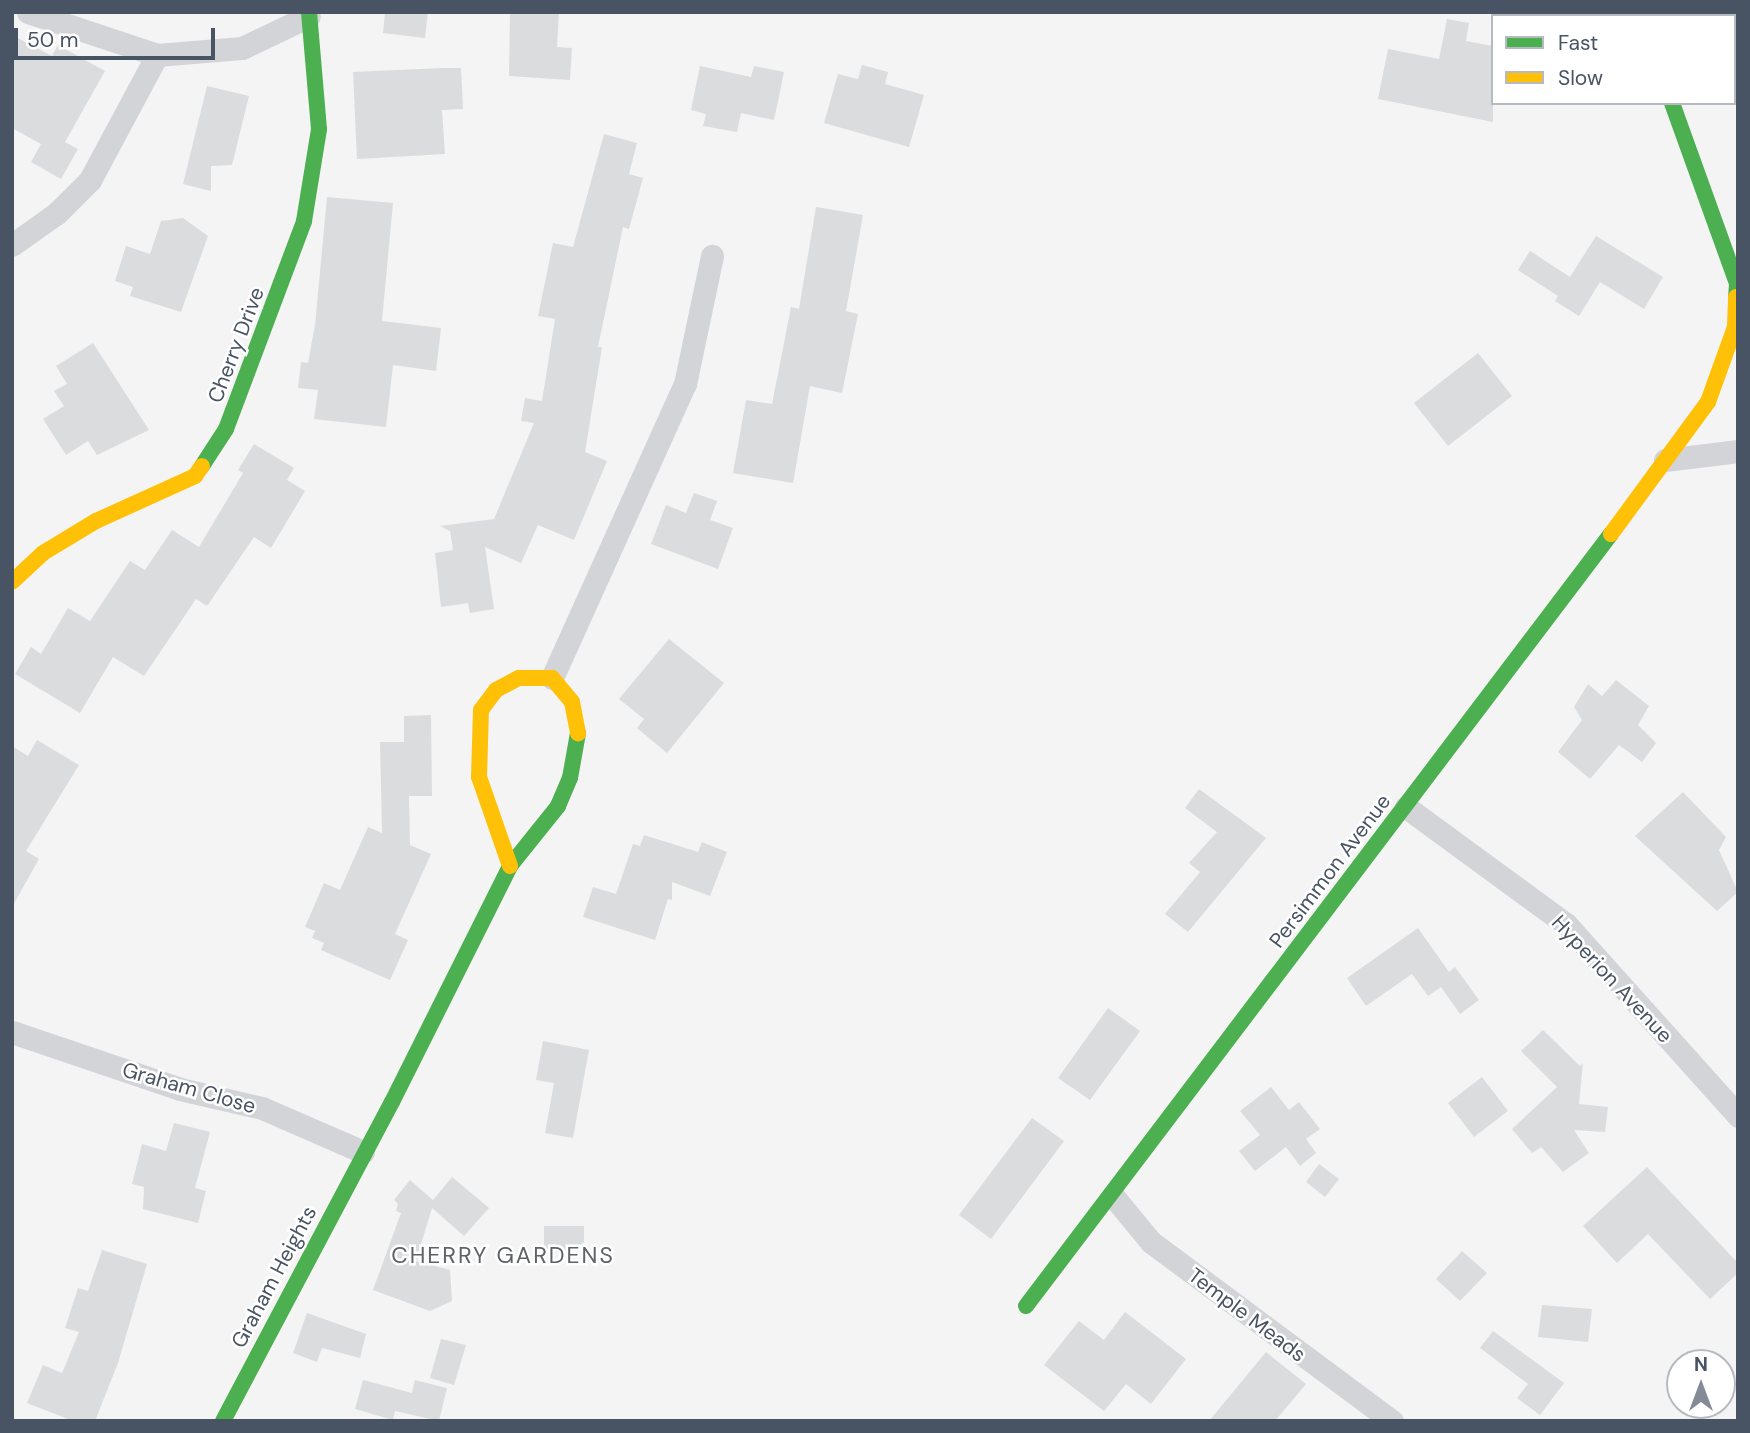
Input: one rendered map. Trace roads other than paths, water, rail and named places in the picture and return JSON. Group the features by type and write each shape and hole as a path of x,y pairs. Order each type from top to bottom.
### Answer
{"street":[{"path":"28,12 157,55 243,48 309,14"},
{"name":"Cherry Drive","path":"12,582 43,553 96,521 195,476 226,429 304,221 319,129 309,14"},
{"path":"12,245 57,213 90,180 157,55"},
{"path":"1672,105 1671,113 1737,285"},
{"path":"510,866 479,777 481,710 496,690 519,678 552,678 685,384 712,256"},
{"name":"Persimmon Avenue","path":"1026,1306 1114,1196 1708,402 1724,366 1734,327 1737,285"},
{"path":"1665,460 1738,451"},
{"name":"Graham Heights","path":"223,1421 510,866 558,806 577,750 579,725 572,702 552,678"},
{"name":"Hyperion Avenue","path":"1406,807 1566,924 1738,1116"},
{"name":"Graham Close","path":"12,1032 180,1089 262,1108 363,1152"},
{"name":"Temple Meads","path":"1114,1196 1151,1242 1392,1421"}],"district":[{"name":"CHERRY GARDENS","path":"503,1255"}]}
